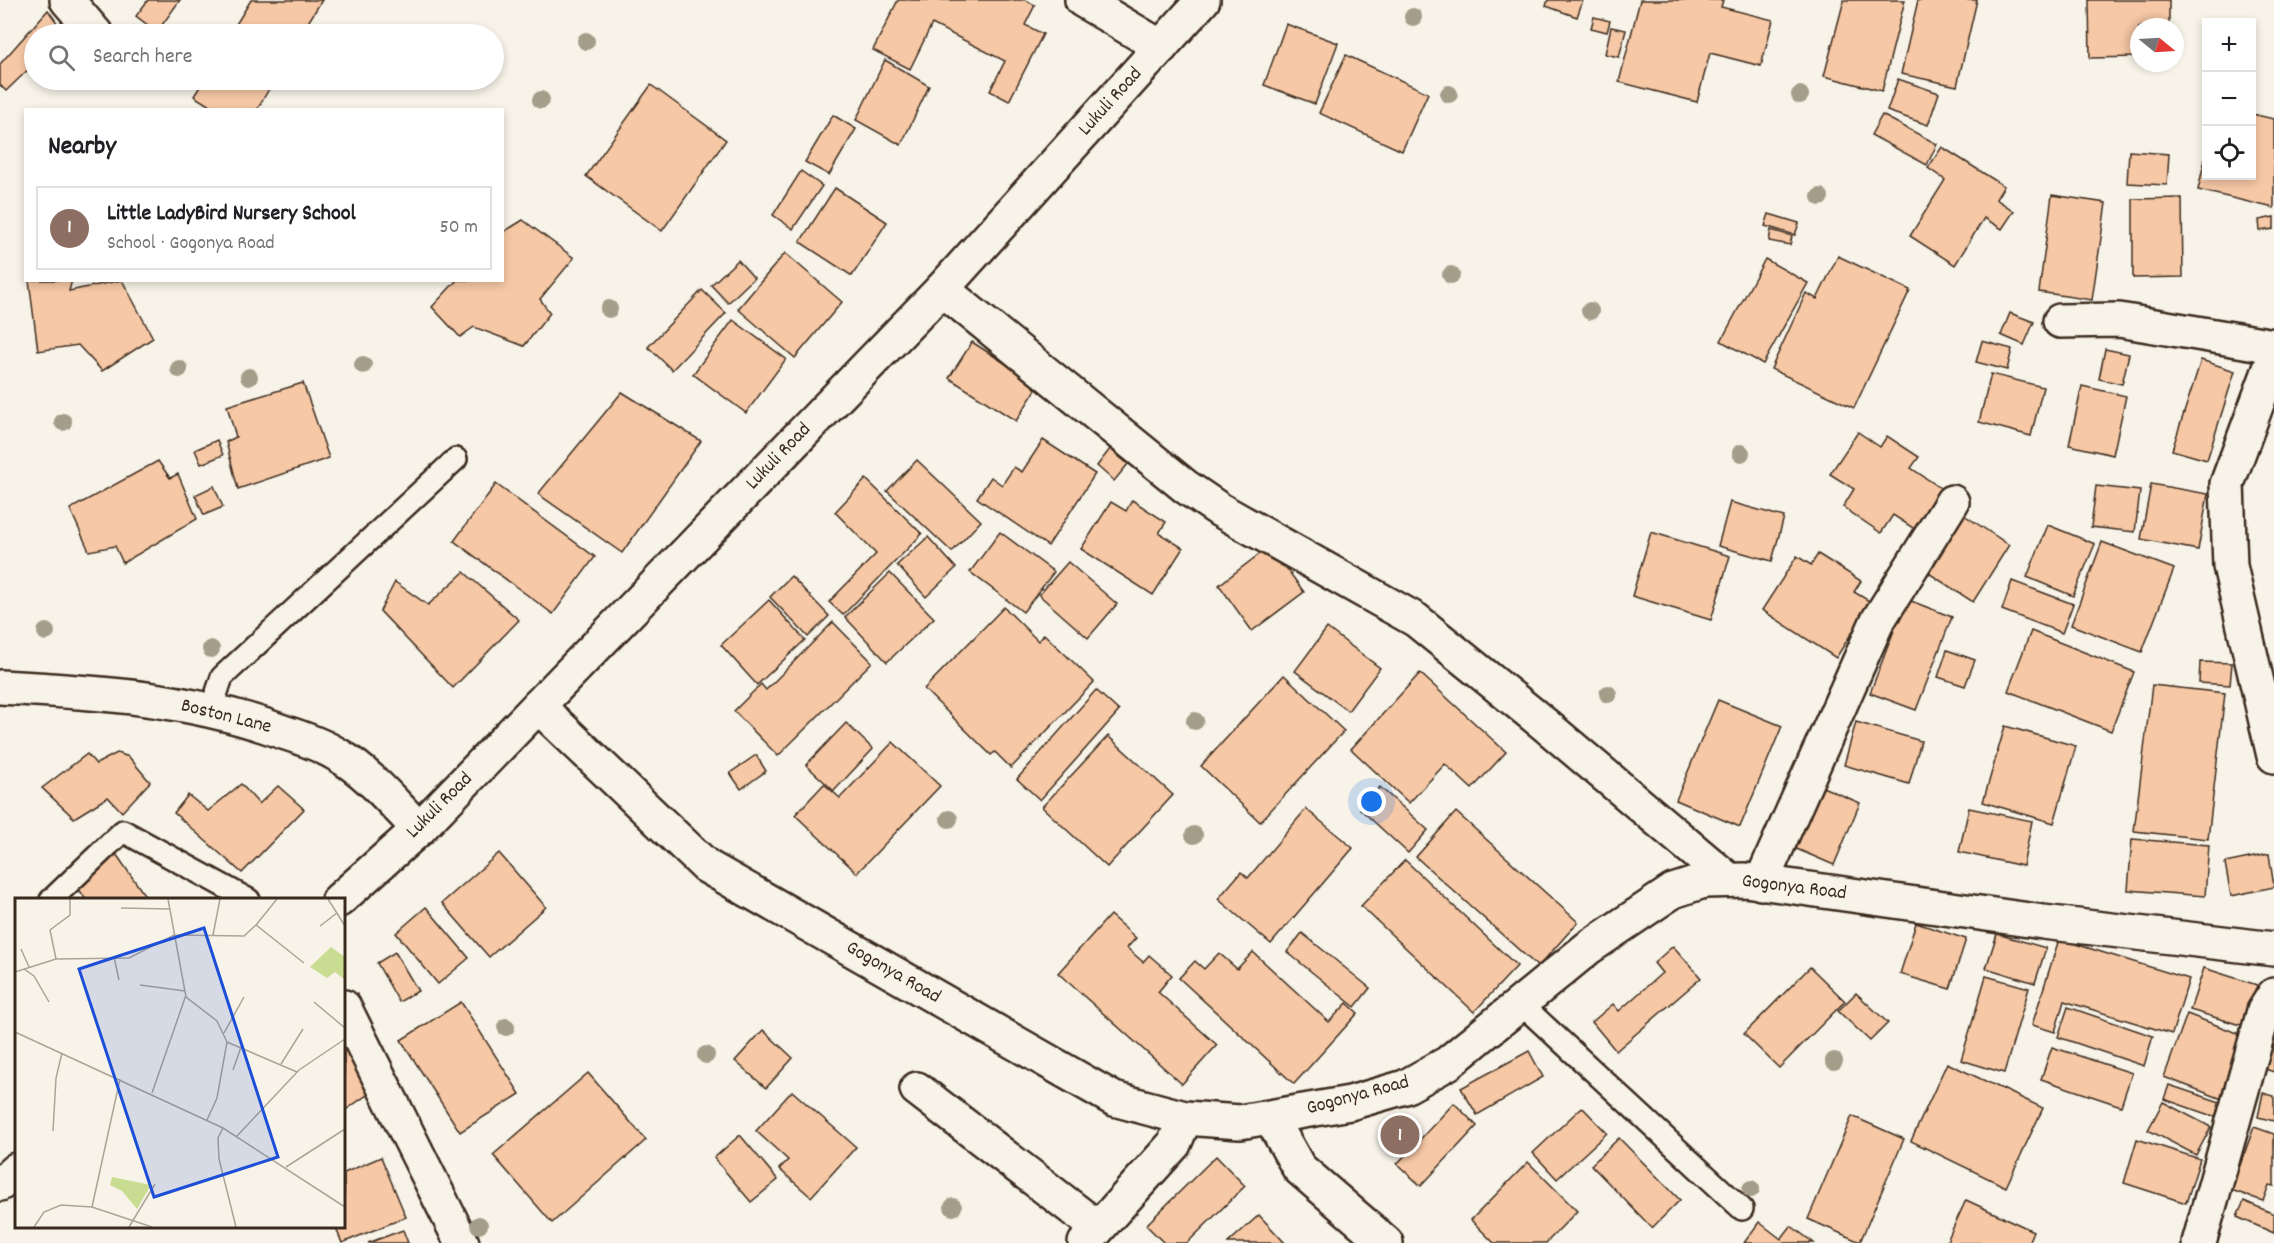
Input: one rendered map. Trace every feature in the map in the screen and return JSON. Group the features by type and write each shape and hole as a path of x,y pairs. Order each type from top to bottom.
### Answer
{"street":[{"path":"67,0 87,24"},
{"path":"1082,0 1161,47"},
{"name":"Lukuli Road","path":"341,898 419,829 942,290 1203,0"},
{"path":"942,290 1186,487 1220,510 1416,620 1745,881 1877,622 1953,502"},
{"path":"2060,321 2119,320 2274,345"},
{"path":"2274,358 2227,484 2230,566 2274,756"},
{"name":"Boston Lane","path":"0,687 76,691 149,699 211,710 254,721 339,755 368,778 419,829"},
{"name":"Gogonya Road","path":"538,706 706,866 1114,1099 1185,1118 1239,1122 1271,1118 1350,1103 1405,1087 1448,1063 1588,948 1673,891 1704,881 1745,881 2043,922 2274,950"},
{"path":"2199,1243 2264,1011 2274,995"},
{"path":"345,1009 462,1243"},
{"path":"917,1089 1092,1236 1174,1144 1185,1118"},
{"path":"1271,1118 1299,1168 1386,1243"}],"lane":[{"path":"211,710 222,677 456,459"},
{"path":"53,898 123,831 245,898"},
{"path":"1520,1003 1742,1209"}],"building":[{"path":"148,0 180,0 163,24 146,24 136,16"},
{"path":"251,0 322,0 307,24 236,24"},
{"path":"898,0 1025,0 1035,5 1025,25 1043,34 1009,101 990,91 1005,61 932,24 910,69 873,50"},
{"path":"1548,0 1583,0 1577,17 1546,6"},
{"path":"1640,0 1723,0 1721,7 1773,20 1761,66 1710,53 1697,102 1619,82"},
{"path":"1844,0 1905,0 1882,91 1824,76"},
{"path":"1918,0 1977,0 1957,86 1901,74"},
{"path":"2089,0 2169,0 2169,18 2130,18 2130,57 2090,58"},
{"path":"48,10 58,24 36,24"},
{"path":"1594,17 1610,21 1607,32 1591,28"},
{"path":"1286,24 1338,43 1315,104 1264,85"},
{"path":"1611,27 1626,30 1619,57 1605,54"},
{"path":"24,37 24,74 6,91 0,85 0,64"},
{"path":"1346,55 1428,93 1402,151 1319,113"},
{"path":"885,60 929,86 901,145 856,120"},
{"path":"1898,79 1939,93 1928,125 1887,111"},
{"path":"651,85 726,140 662,231 586,176"},
{"path":"198,90 268,90 258,108 213,108 194,96"},
{"path":"833,115 856,129 829,175 805,162"},
{"path":"1882,115 1937,144 1927,165 1871,135"},
{"path":"2256,115 2274,119 2274,208 2198,190 2202,172 2202,180 2256,180"},
{"path":"1942,147 2004,186 1996,199 2014,211 2002,229 1984,218 1955,265 1910,236 1945,180 1928,168"},
{"path":"2129,151 2169,154 2167,185 2127,183"},
{"path":"801,171 822,186 793,229 773,215"},
{"path":"835,188 887,222 852,276 800,242"},
{"path":"2052,195 2106,203 2092,300 2039,292"},
{"path":"2182,198 2183,277 2133,278 2133,199"},
{"path":"1769,214 1799,223 1795,235 1765,226"},
{"path":"2274,217 2274,229 2260,231 2259,220"},
{"path":"523,220 574,258 540,299 550,313 524,346 474,327 460,337 432,307 455,282 504,282 504,232"},
{"path":"1771,230 1792,236 1790,245 1769,241"},
{"path":"785,253 842,302 795,358 738,309"},
{"path":"1838,256 1910,290 1854,408 1771,369 1806,293 1817,299"},
{"path":"1765,259 1808,283 1763,364 1721,341"},
{"path":"738,260 754,278 728,303 711,285"},
{"path":"29,282 71,282 69,291 123,282 153,338 102,371 78,345 38,351"},
{"path":"702,290 726,313 672,370 648,347"},
{"path":"2010,313 2034,322 2024,345 2001,335"},
{"path":"733,320 786,359 746,413 693,374"},
{"path":"1982,341 2012,349 2007,370 1976,362"},
{"path":"972,342 1039,385 1016,421 949,378"},
{"path":"2105,349 2129,354 2122,384 2099,379"},
{"path":"2201,360 2235,371 2207,460 2172,450"},
{"path":"1991,374 2043,387 2031,436 1979,422"},
{"path":"303,383 329,458 238,489 226,442 236,437 227,406"},
{"path":"2082,386 2126,396 2113,455 2069,445"},
{"path":"622,392 701,441 622,553 538,494"},
{"path":"1858,432 1880,447 1887,436 1919,457 1911,468 1942,489 1916,530 1893,515 1881,533 1843,507 1854,489 1830,474"},
{"path":"217,440 223,455 201,464 195,450"},
{"path":"1043,440 1095,474 1048,546 977,498 991,477 1002,485 1014,467 1022,472"},
{"path":"1110,449 1128,464 1114,481 1097,466"},
{"path":"917,460 981,521 952,552 887,491"},
{"path":"158,461 170,478 178,474 197,519 123,563 115,546 89,551 70,509"},
{"path":"866,479 922,534 843,615 829,602 876,554 835,512"},
{"path":"496,484 595,557 553,614 454,541"},
{"path":"2151,484 2208,494 2198,550 2141,539"},
{"path":"214,486 223,507 204,515 195,495"},
{"path":"2096,486 2140,491 2135,532 2091,527"},
{"path":"1132,500 1166,522 1159,533 1183,548 1153,595 1081,549 1111,502 1126,511"},
{"path":"1730,502 1784,517 1772,561 1718,546"},
{"path":"1961,513 2009,545 1973,602 1924,570"},
{"path":"2048,525 2095,544 2073,596 2027,577"},
{"path":"1000,532 1054,572 1023,612 970,572"},
{"path":"1651,532 1730,556 1711,620 1632,596"},
{"path":"928,537 956,568 926,597 897,565"},
{"path":"2102,542 2174,569 2142,652 2071,625"},
{"path":"1270,546 1304,592 1252,631 1219,585"},
{"path":"1818,554 1861,581 1854,592 1871,602 1836,658 1762,610 1797,556 1811,565"},
{"path":"1068,562 1117,604 1088,638 1039,595"},
{"path":"464,572 519,620 453,688 380,611 395,582 428,605"},
{"path":"890,573 934,618 887,662 845,617"},
{"path":"791,576 829,616 808,637 770,597"},
{"path":"2012,581 2073,604 2062,633 2002,610"},
{"path":"1906,599 1952,617 1916,710 1870,693"},
{"path":"769,600 805,640 757,685 721,645"},
{"path":"1004,607 1038,641 1044,634 1094,682 1011,768 995,752 991,755 924,689"},
{"path":"833,622 872,662 778,756 734,711 761,684 766,690"},
{"path":"1327,628 1380,668 1348,711 1295,671"},
{"path":"2031,631 2134,672 2111,731 2008,691"},
{"path":"1947,650 1975,660 1965,686 1938,677"},
{"path":"2200,662 2232,663 2230,685 2199,683"},
{"path":"1420,673 1506,752 1472,789 1445,764 1409,803 1351,749"},
{"path":"1284,675 1344,731 1260,822 1201,766"},
{"path":"2152,685 2225,693 2208,839 2134,831"},
{"path":"1096,690 1119,711 1040,800 1017,779"},
{"path":"1718,700 1782,726 1740,827 1676,800"},
{"path":"1856,722 1921,741 1909,784 1844,765"},
{"path":"846,723 873,749 834,791 806,765"},
{"path":"2005,726 2076,746 2054,823 1983,802"},
{"path":"1108,736 1173,795 1107,867 1042,807"},
{"path":"893,742 940,786 857,873 795,815 824,784 840,798"},
{"path":"117,753 129,757 150,782 122,812 108,797 74,818 42,788 87,754 96,764"},
{"path":"756,755 766,771 741,789 730,773"},
{"path":"241,784 259,804 278,786 304,809 242,873 174,813 188,795 208,811"},
{"path":"1818,785 1860,803 1834,865 1792,847"},
{"path":"1380,787 1428,830 1408,853 1360,809"},
{"path":"1969,808 2032,821 2023,866 1959,852"},
{"path":"1306,809 1353,848 1271,944 1218,899 1241,872 1248,878"},
{"path":"1456,812 1578,922 1538,967 1416,857"},
{"path":"2132,839 2209,845 2205,896 2128,890"},
{"path":"114,851 147,898 85,898 73,880"},
{"path":"499,853 546,907 489,957 442,903"},
{"path":"2269,854 2274,887 2231,896 2225,863"},
{"path":"1405,860 1517,966 1474,1012 1361,906"},
{"path":"426,907 469,958 438,984 396,933"},
{"path":"1110,915 1136,938 1127,948 1143,962 1149,955 1172,975 1158,992 1217,1045 1182,1084 1058,973"},
{"path":"1916,923 1966,939 1950,989 1900,974"},
{"path":"1302,933 1370,988 1355,1007 1287,952"},
{"path":"1997,934 2046,948 2035,983 1986,968"},
{"path":"2059,939 2189,979 2172,1034 2064,1001 2055,1032 2032,1025"},
{"path":"1673,946 1701,978 1616,1051 1592,1022 1613,1004 1619,1011 1662,973 1654,963"},
{"path":"395,952 418,991 399,1002 377,963"},
{"path":"1253,952 1329,1022 1347,1003 1358,1013 1294,1084 1179,978 1195,961 1204,969 1219,953 1237,969"},
{"path":"1810,967 1845,1001 1779,1068 1744,1034"},
{"path":"2204,968 2257,985 2244,1026 2190,1010"},
{"path":"1986,976 2029,988 2004,1073 1961,1060"},
{"path":"1856,993 1888,1023 1870,1041 1838,1011"},
{"path":"461,1002 520,1094 460,1132 401,1040"},
{"path":"2068,1007 2153,1036 2144,1066 2058,1037"},
{"path":"2187,1014 2245,1036 2222,1099 2164,1077"},
{"path":"763,1030 793,1058 766,1088 735,1061"},
{"path":"2274,1040 2274,1072 2265,1069"},
{"path":"345,1044 374,1090 345,1110"},
{"path":"2052,1047 2132,1073 2121,1106 2041,1079"},
{"path":"1529,1051 1543,1077 1477,1115 1461,1088"},
{"path":"1947,1063 2043,1108 2006,1187 1911,1141"},
{"path":"588,1073 646,1140 552,1223 493,1155"},
{"path":"2169,1085 2220,1102 2215,1117 2164,1099"},
{"path":"792,1091 856,1147 811,1197 779,1169 788,1160 756,1131"},
{"path":"2263,1093 2274,1096 2274,1121 2258,1117"},
{"path":"2163,1102 2211,1127 2196,1155 2148,1130"},
{"path":"1454,1103 1477,1126 1421,1186 1397,1164"},
{"path":"1582,1107 1607,1133 1557,1179 1533,1153"},
{"path":"1852,1116 1904,1139 1860,1242 1808,1219"},
{"path":"2254,1127 2274,1134 2274,1186 2269,1185 2263,1201 2231,1190"},
{"path":"740,1135 778,1180 751,1202 714,1158"},
{"path":"1619,1138 1680,1200 1652,1228 1591,1165"},
{"path":"2137,1139 2200,1159 2186,1203 2124,1183"},
{"path":"1216,1156 1245,1186 1187,1243 1164,1243 1146,1225"},
{"path":"381,1157 406,1217 342,1243 336,1228 345,1228 345,1173"},
{"path":"1528,1162 1577,1211 1546,1243 1494,1243 1471,1220"},
{"path":"1966,1200 2033,1231 2028,1243 1946,1243"},
{"path":"2244,1201 2274,1214 2274,1233 2237,1217"},
{"path":"1259,1215 1285,1243 1228,1243"},
{"path":"1759,1222 1781,1239 1791,1226 1814,1243 1744,1243"},
{"path":"403,1230 408,1243 368,1243"}],"place":[{"name":"Little LadyBird Nursery School","path":"1400,1135"}]}
